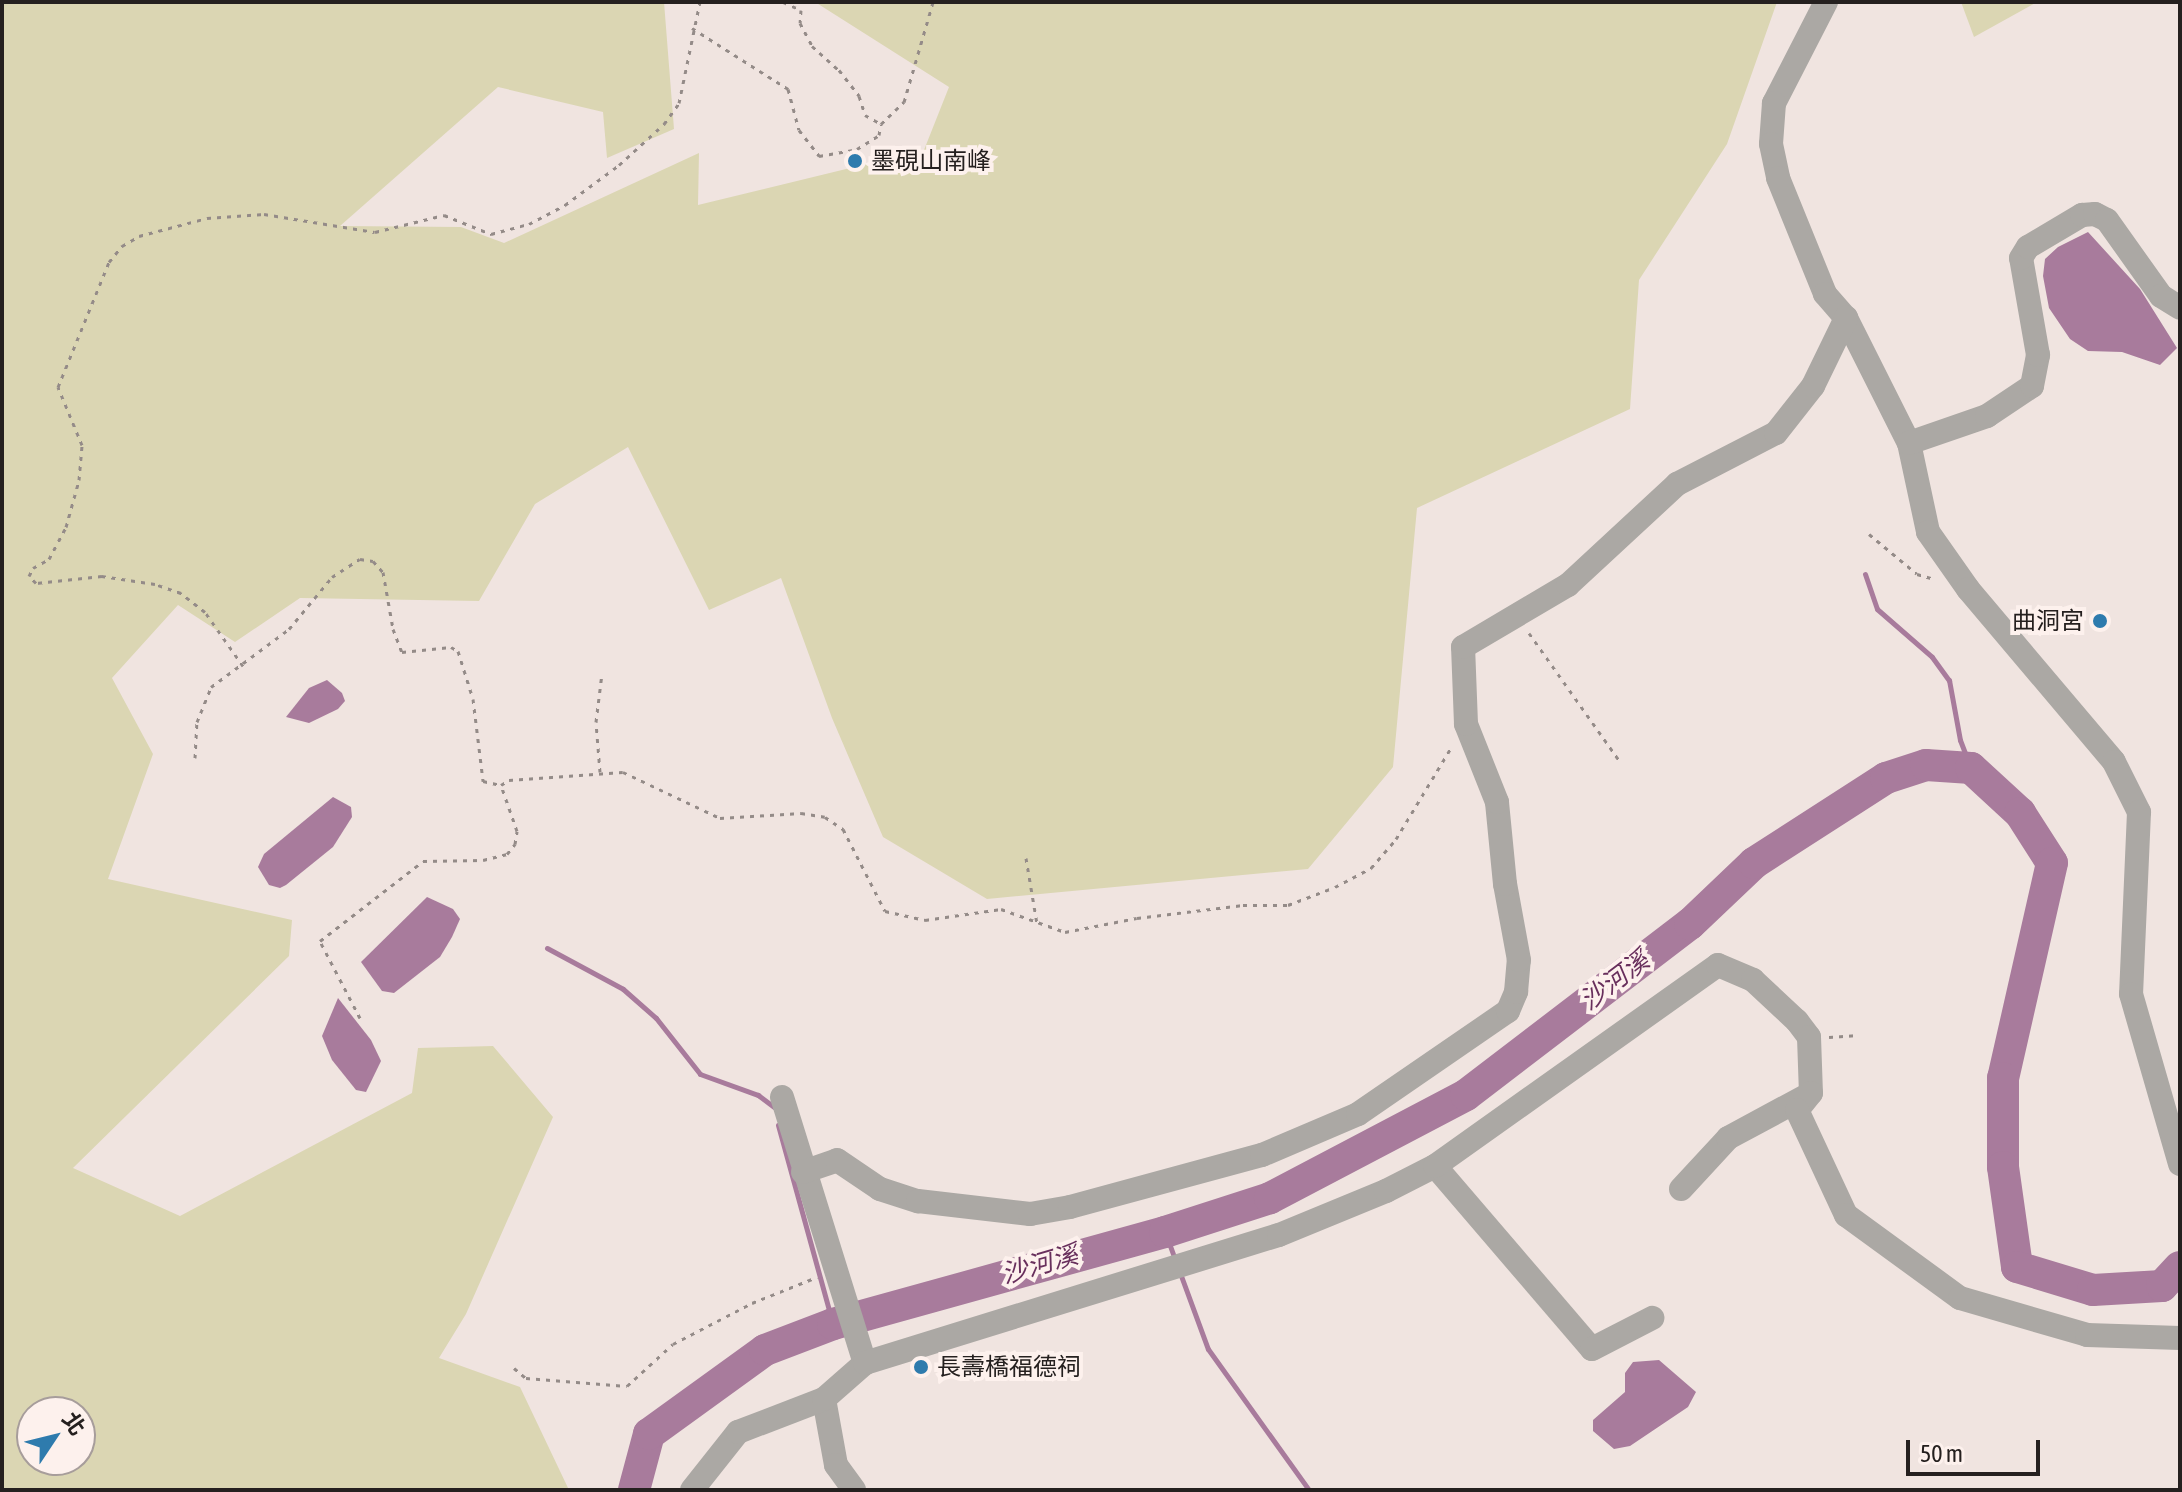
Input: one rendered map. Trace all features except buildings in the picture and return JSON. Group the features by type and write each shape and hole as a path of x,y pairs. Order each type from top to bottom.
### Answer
{"street":[{"path":"1826,2 1774,103 1771,144 1778,178 1825,294 1846,318 1909,443 1928,532 1968,589 2114,762 2139,812 2131,994 2180,1164"},
{"path":"1909,443 1987,416 2032,386 2038,355 2021,258 2028,247 2082,215 2095,214 2107,220 2161,296 2180,308"},
{"path":"803,1172 837,1160 880,1189 918,1201 1030,1214 1070,1207 1262,1155 1358,1114 1501,1017 1508,1011 1516,992 1519,960 1505,884 1497,802 1466,724 1463,647 1471,639 1519,616 1568,585 1677,484 1776,433 1813,386 1846,318"},
{"path":"692,1490 738,1432 824,1399 865,1363 1279,1235 1386,1191 1435,1166 1718,965 1753,980 1797,1021 1809,1037 1811,1093 1797,1110 1846,1215 1960,1298 2087,1335 2180,1338"},
{"path":"1681,1189 1728,1138 1811,1093"},
{"path":"782,1097 865,1363"},
{"path":"1435,1166 1592,1349 1652,1318"},
{"path":"824,1399 836,1465 854,1490"}],"path":[{"path":"243,666 205,612 181,593 155,584 102,576 36,583 29,576 33,568 49,559 66,527 79,480 82,445 58,387 109,262 122,246 139,236 207,218 264,214 311,219 375,232 444,215 491,234 529,224 565,205 619,165 664,124 679,103 692,28 700,2"},
{"path":"783,2 801,10 800,23 812,46 839,70 859,96 865,115 881,124"},
{"path":"692,28 788,89 799,130 819,156 857,149 879,135 881,124 904,102 933,2"},
{"path":"1869,534 1917,574 1968,589"},
{"path":"195,758 197,722 211,687 289,629 332,577 360,559 373,561 383,572 393,629 402,652 451,647 458,651 473,699 483,781 501,785 509,780 623,772 720,818 801,813 825,817 843,829 885,911 925,920 1001,909 1065,932 1137,918 1243,905 1288,905 1335,887 1371,868 1396,839 1466,724"},
{"path":"1519,616 1619,760"},
{"path":"600,772 596,722 602,673"},
{"path":"360,1018 320,941 423,861 483,860 507,854 515,844 517,831 501,785"},
{"path":"1026,858 1037,924"},
{"path":"1809,1037 1859,1035"},
{"path":"514,1368 526,1378 627,1386 673,1344 752,1303 815,1277 837,1280"}],"shaded area":[{"path":"2,2 664,2 674,129 607,158 603,112 498,87 340,226 461,227 504,243 699,153 698,205 924,150 949,87 815,2 1777,2 1727,144 1639,280 1630,409 1417,508 1393,767 1308,869 987,899 883,837 832,718 781,578 709,610 628,447 535,504 479,601 300,598 235,642 178,605 112,678 153,754 108,879 292,920 289,956 73,1168 180,1216 412,1093 418,1048 493,1046 553,1117 466,1314 439,1358 520,1387 569,1490 2,1490"},
{"path":"1961,2 2037,2 1974,37"},
{"path":"2088,232 2140,289 2177,348 2160,365 2122,352 2088,351 2070,339 2049,308 2043,276 2045,259 2058,247"},
{"path":"327,680 342,693 345,701 338,709 309,723 286,717 309,688"},
{"path":"333,797 351,807 352,817 333,847 286,885 280,888 269,885 258,867 264,854"},
{"path":"427,897 453,909 460,919 452,937 440,957 394,993 382,991 361,962"},
{"path":"338,998 371,1040 381,1061 366,1092 356,1090 332,1060 322,1036"},
{"path":"1659,1360 1696,1392 1688,1407 1630,1446 1614,1449 1593,1431 1593,1420 1625,1392 1625,1373 1633,1362"}],"waterway":[{"path":"1865,574 1877,609 1932,657 1949,680 1960,740 1971,768"},
{"name":"沙河溪","path":"634,1490 649,1434 765,1350 833,1324 1165,1232 1270,1198 1466,1095 1690,924 1754,863 1886,778 1926,765 1971,768 2020,813 2052,863 2003,1078 2003,1167 2017,1267 2093,1290 2162,1286 2180,1267"},
{"path":"547,948 623,989 656,1018 700,1074 758,1095 774,1107"},
{"path":"778,1125 833,1324"},
{"path":"1165,1232 1175,1259"},
{"path":"1180,1273 1208,1349 1309,1490"}],"place":[{"name":"墨硯山南峰","path":"855,161"},
{"name":"曲洞宮","path":"2100,621"},
{"name":"長壽橋福德祠","path":"921,1367"}]}
